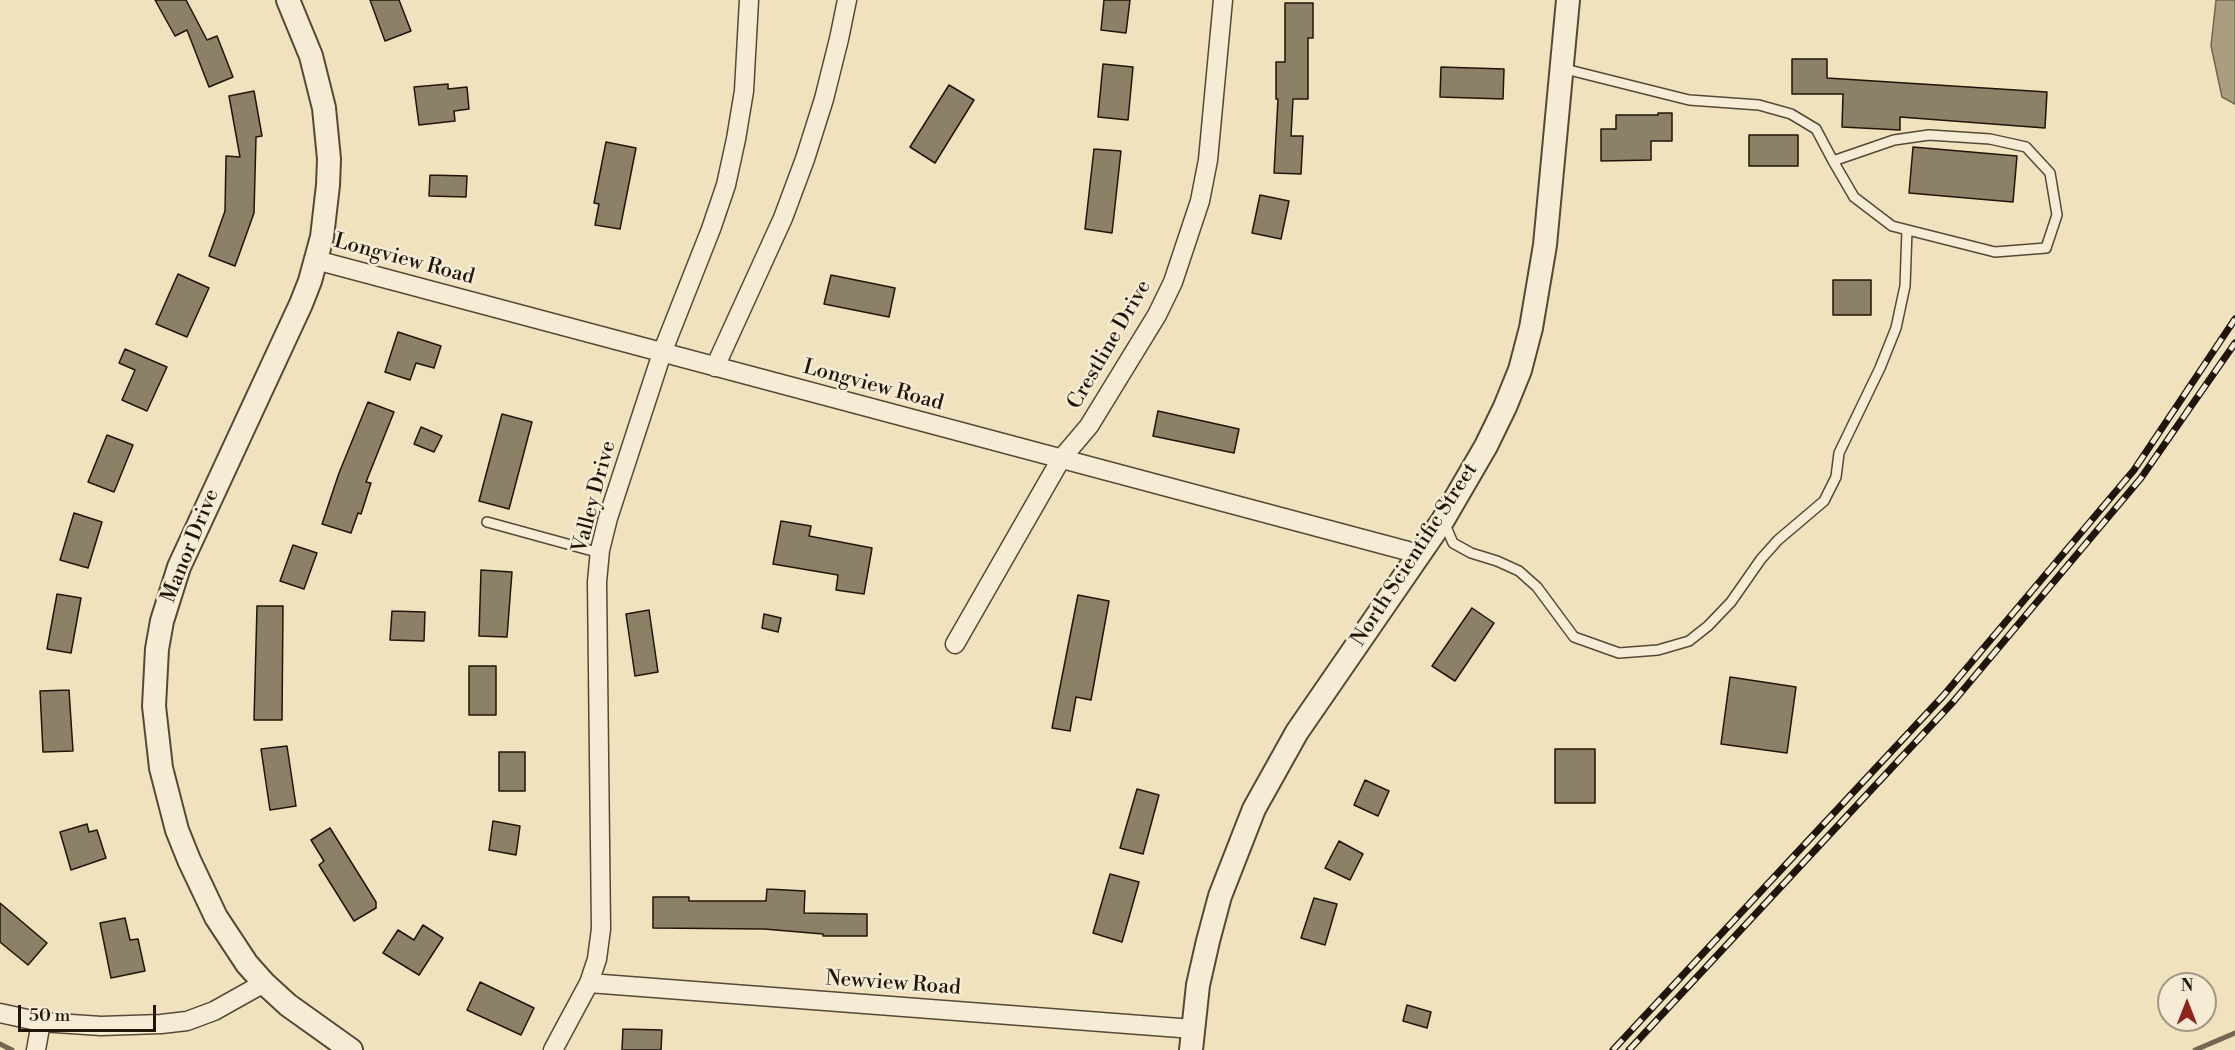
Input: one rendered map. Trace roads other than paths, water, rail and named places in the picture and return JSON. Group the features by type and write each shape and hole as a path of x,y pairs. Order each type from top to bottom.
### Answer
{"street":[{"name":"Manor Drive","path":"288,0 311,56 326,125 328,185 322,237 301,304 179,567 162,621 154,676 156,735 161,768 177,830 197,880 216,917 247,964 264,983 288,1005 351,1050"},
{"name":"Valley Drive","path":"553,1050 589,983 597,959 601,929 597,582 600,553 608,518 662,352 726,185 744,91 749,0"},
{"path":"715,367 783,218 805,159 826,89 847,0"},
{"name":"Crestline Drive","path":"955,645 1061,459 1089,426 1157,315 1173,282 1200,201 1208,160 1223,0"},
{"name":"North Scientific Street","path":"1192,1040 1198,985 1220,896 1254,809 1297,732 1443,520 1486,446 1520,370 1531,328 1545,245 1568,0"},
{"name":"Longview Road","path":"316,260 1419,554"},
{"path":"0,1013 41,1022 101,1026 161,1024 187,1021 214,1011 264,983"},
{"name":"Newview Road","path":"589,983 1192,1040"},
{"path":"36,1050 41,1022"}],"lane":[{"path":"1562,68 1689,100 1759,105 1791,114 1816,129 1833,161 1854,197 1892,226 1995,252 2046,248 2057,215 2050,173 2026,147 1990,139 1929,135 1894,140 1833,161"},
{"path":"1443,520 1453,543 1471,553 1519,571 1537,587 1574,638 1619,653 1658,650 1689,640 1708,626 1731,602 1761,559 1778,540 1824,501 1836,477 1839,453 1880,368 1896,328 1905,286 1907,230"},
{"path":"487,522 600,553"}],"waterway":[{"path":"2195,1050 2235,1033"},
{"path":"0,1044 12,1050"}],"railway":[{"path":"1613,1050 1943,696 2134,470 2235,319"},
{"path":"1629,1050 1953,702 2141,478 2235,343"}]}
